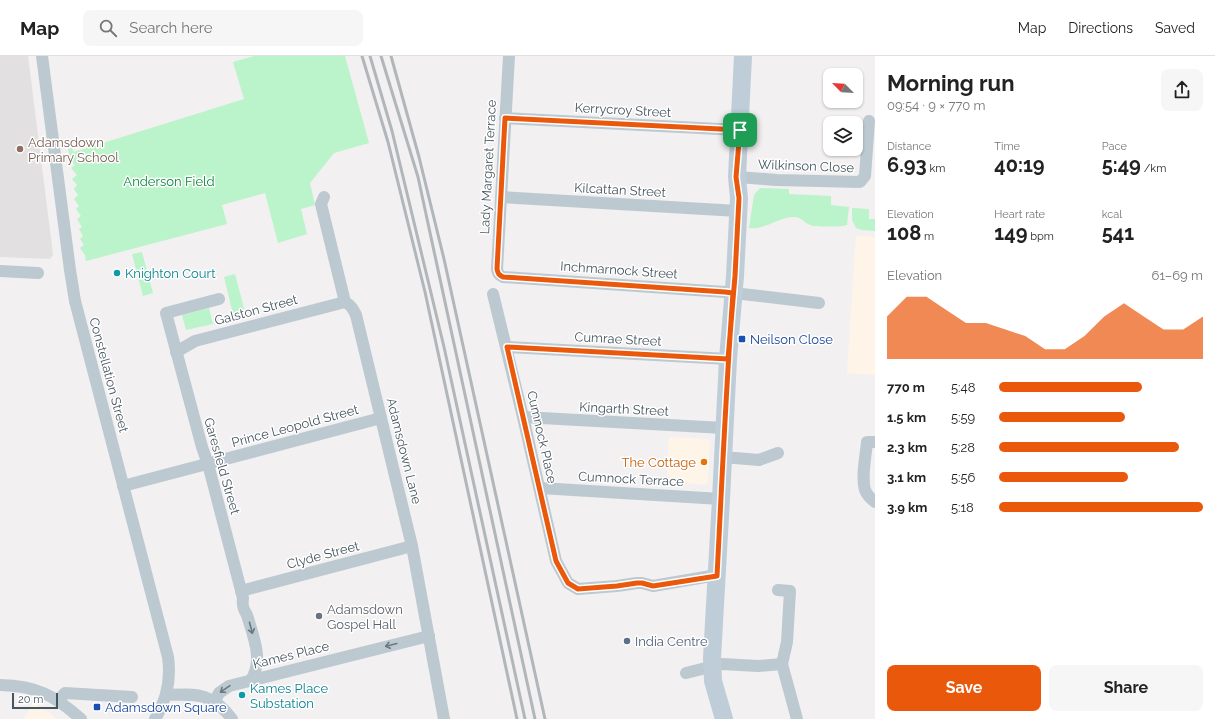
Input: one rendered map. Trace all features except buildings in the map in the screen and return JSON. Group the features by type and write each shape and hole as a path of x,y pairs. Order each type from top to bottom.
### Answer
{"street":[{"name":"Constellation Street","path":"42,56 71,281 75,301 168,657 170,669 166,695 155,719"},
{"name":"Lady Margaret Terrace","path":"503,277 498,273 497,269 509,56"},
{"path":"724,719 713,681 712,666 724,428 739,198 736,177 744,56"},
{"name":"Kerrycroy Street","path":"505,118 740,130"},
{"name":"Wilkinson Close","path":"736,177 777,180 860,182 865,176 869,121"},
{"name":"Adamsdown Lane","path":"324,197 321,204 345,302 349,304 356,315 412,546 444,719"},
{"name":"Kilcattan Street","path":"501,197 738,211"},
{"path":"0,271 38,273"},
{"name":"Inchmarnock Street","path":"503,277 733,293"},
{"path":"733,293 819,303"},
{"name":"Cumnock Place","path":"493,294 507,347 556,561 566,581 578,589 637,583 653,586 717,576"},
{"name":"Garesfield Street","path":"219,299 166,313 202,447 208,464 241,591 243,610 247,615 257,653 258,662 251,680"},
{"name":"Galston Street","path":"176,352 195,341 345,302"},
{"name":"Cumrae Street","path":"507,347 728,359"},
{"name":"Prince Leopold Street","path":"123,486 381,418"},
{"name":"Kingarth Street","path":"523,418 724,428"},
{"path":"875,442 867,442 863,480 865,490 869,497 875,502"},
{"path":"723,457 759,460 778,453"},
{"name":"Cumnock Terrace","path":"540,488 721,498"},
{"name":"Clyde Street","path":"241,591 412,546"},
{"path":"778,590 790,591 787,642 782,664 797,719"},
{"name":"Kames Place","path":"215,701 219,693 229,686 429,636"},
{"path":"686,673 722,664 758,666 782,664"},
{"path":"0,685 21,686 45,693 81,719"},
{"path":"58,701 65,692 132,697"},
{"path":"166,695 200,696 215,701 232,719"}],"shaded area":[{"name":"Adamsdown Primary School","path":"0,56 28,56 53,255 50,259 0,257"},
{"path":"856,236 875,237 875,375 847,373"},
{"path":"669,437 707,439 710,442 708,482 705,485 667,481"},
{"path":"33,702 50,713 56,719 24,719"}],"green space":[{"name":"Anderson Field","path":"254,56 345,56 369,143 334,153 310,183 315,205 301,209 307,234 278,243 265,193 222,205 227,224 86,261 85,255 80,248 84,245 80,239 83,236 79,229 82,227 77,219 81,216 76,209 79,206 74,199 78,195 74,189 77,185 72,179 77,175 71,168 75,165 70,159 68,149 72,148 74,152 244,99 233,62"},
{"path":"760,188 789,189 789,194 831,196 831,205 849,207 847,225 813,226 799,218 794,217 783,219 761,227 749,228 754,195"},
{"path":"852,208 869,209 869,219 875,219 875,231 856,228 852,220"},
{"path":"142,252 153,293 143,296 132,254"},
{"path":"235,274 246,316 234,318 224,277"},
{"path":"209,308 213,324 186,330 182,315"}],"railway":[{"path":"362,56 388,142 425,292 517,719"},
{"path":"370,56 392,131 444,347 525,719"},
{"path":"381,56 418,177 535,719"},
{"path":"391,56 419,157 444,259 545,719"}],"place":[{"name":"Adamsdown Primary School","path":"20,149"},
{"name":"Knighton Court","path":"117,273"},
{"name":"Neilson Close","path":"742,339"},
{"name":"The Cottage","path":"704,462"},
{"name":"Adamsdown Gospel Hall","path":"319,616"},
{"name":"India Centre","path":"627,641"},
{"name":"Kames Place Substation","path":"242,695"},
{"name":"Adamsdown Square","path":"97,707"}],"route":[{"path":"740,130 505,118 497,269 500,275 503,277 733,293 730,326 728,359 725,405 717,576 653,586 637,583 617,586 574,588 566,581 556,561 507,347 728,359 735,276 739,198 736,177 740,130"}]}
